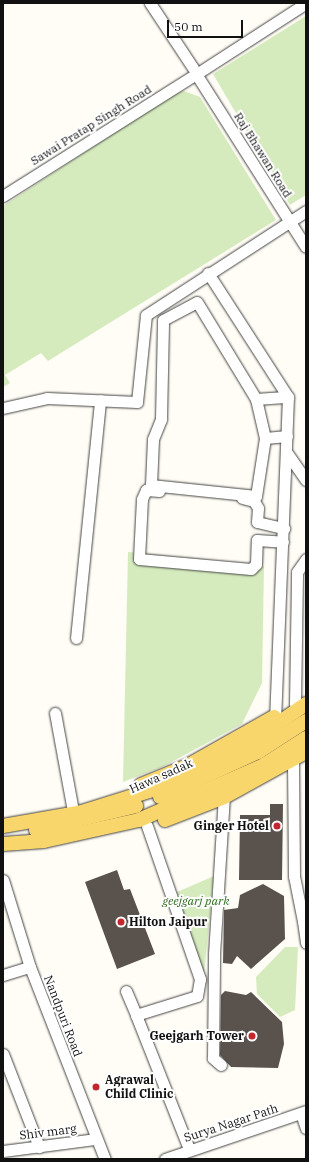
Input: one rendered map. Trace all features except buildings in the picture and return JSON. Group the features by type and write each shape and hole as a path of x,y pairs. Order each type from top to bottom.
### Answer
{"main road":[{"name":"Hawa sadak","path":"3,818 72,806 121,794 187,766 302,702"},
{"path":"3,826 82,812 165,786 245,746 302,702"},
{"path":"3,834 56,828 118,813 190,786 258,752 306,721"},
{"path":"3,844 82,834 138,820 264,765 306,738"},
{"path":"3,851 71,846 147,826 224,797 293,761 306,752"}],"street":[{"name":"Raj Bhawan Road","path":"150,3 306,247"},
{"name":"Sawai Pratap Singh Road","path":"3,196 306,3"},
{"path":"3,408 47,398 137,402 146,315 208,273 306,211"},
{"path":"208,273 288,397 284,528 275,716"},
{"path":"198,302 256,399 265,438 256,496 151,485 154,439 161,419 163,320 198,302"},
{"path":"256,399 288,397"},
{"path":"76,638 100,400"},
{"path":"265,438 287,436"},
{"path":"287,453 306,480"},
{"path":"283,542 257,540 256,564 252,569 142,560 138,556 142,499 146,490 245,498 254,501 258,508 257,522 284,528"},
{"path":"302,702 297,572 306,559"},
{"path":"55,713 72,806"},
{"path":"293,761 294,876 305,920 306,943"},
{"path":"221,1065 213,1058 214,970 224,797"},
{"path":"136,1015 197,996 200,979 147,826"},
{"name":"Nandpuri Road","path":"3,880 30,966 105,1159"},
{"path":"3,975 30,966"},
{"path":"126,991 189,1150"},
{"path":"3,1054 39,1147"},
{"path":"304,1112 306,1128"},
{"name":"Surya Nagar Path","path":"165,1159 304,1112"},
{"name":"Shiv marg","path":"3,1151 96,1139"}],"green space":[{"path":"306,16 306,195 290,205 213,74"},
{"path":"184,91 200,97 276,220 48,361 41,353 5,375 10,383 3,387 3,206 172,95"},
{"path":"128,552 264,566 262,683 242,724 164,766 123,782"},
{"name":"geejgarj park","path":"214,876 204,974 177,892"},
{"path":"285,947 298,947 295,1010 280,1017 257,994 256,977"}],"place":[{"name":"Ginger Hotel","path":"277,826"},
{"name":"Hilton Jaipur","path":"121,922"},
{"name":"Geejgarh Tower","path":"252,1036"},
{"name":"Agrawal Child Clinic","path":"96,1087"}]}
